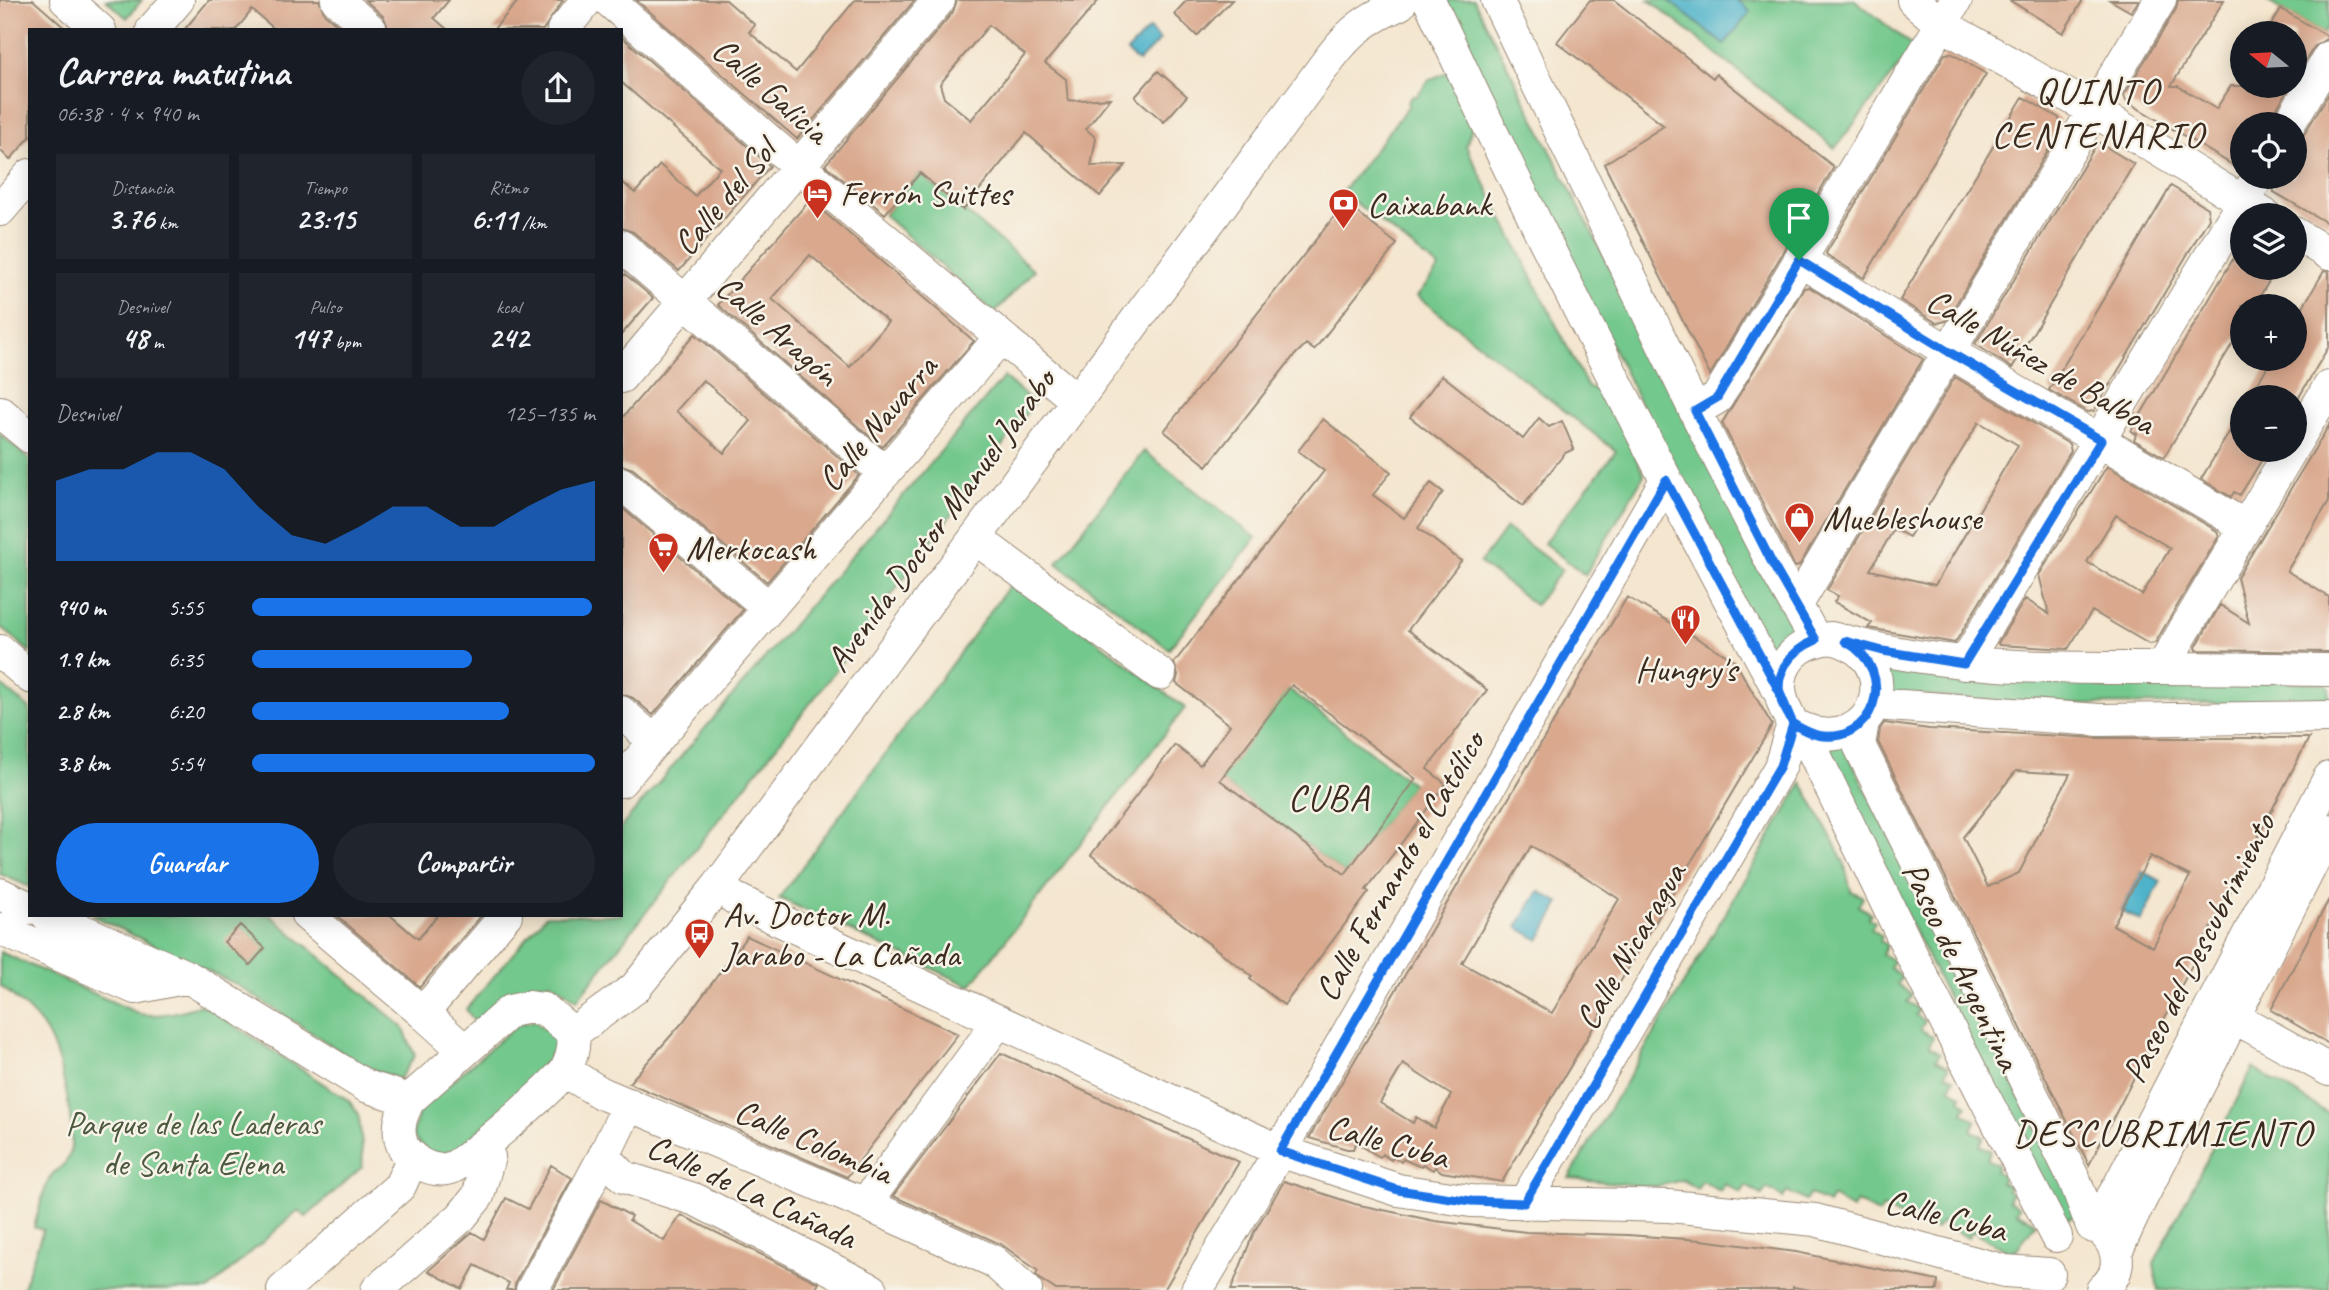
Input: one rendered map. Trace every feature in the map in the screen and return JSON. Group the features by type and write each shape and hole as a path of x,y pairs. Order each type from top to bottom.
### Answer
{"street":[{"path":"66,0 98,28"},
{"path":"154,28 178,0"},
{"path":"337,0 369,28"},
{"path":"564,28 587,0"},
{"name":"Calle Galicia","path":"608,0 1076,400"},
{"name":"Calle del Sol","path":"623,375 939,0"},
{"name":"Avenida Doctor Manuel Jarabo","path":"1349,34 1357,0"},
{"path":"1406,1 1508,166 1666,480 1797,726 1818,735 1834,735 1850,730 1868,712 1877,689 1869,660 1858,648 1830,640 1796,606 1695,411 1497,0"},
{"path":"1913,0 1948,12 2094,110 2255,198 2101,440 1964,664"},
{"path":"1796,606 2160,0"},
{"name":"Avenida Doctor Manuel Jarabo","path":"573,1033 635,988 718,886 1349,34 1374,16 1406,1"},
{"path":"1695,411 1717,398 1948,12"},
{"path":"2296,112 2329,57"},
{"path":"2307,241 2329,254"},
{"name":"Calle Aragón","path":"623,248 885,473"},
{"name":"Calle Núñez de Balboa","path":"1799,260 1949,352 2245,526"},
{"name":"Calle Navarra","path":"623,779 1001,337"},
{"path":"2307,423 2329,387"},
{"path":"0,412 28,435"},
{"path":"2162,668 2284,462"},
{"name":"Calle Fernando el Católico","path":"1197,1290 1280,1151 1666,480"},
{"path":"623,485 769,608"},
{"path":"975,538 1160,674"},
{"path":"1780,693 1784,666 1792,654 1803,645 1830,640 1964,664 2064,668 2329,670"},
{"path":"0,651 28,675"},
{"path":"1868,712 2099,720 2329,717"},
{"name":"Paseo de Argentina","path":"1868,712 1859,745 2075,1181 2093,1227"},
{"path":"623,714 655,742"},
{"name":"Paseo de Argentina","path":"1797,726 2056,1236"},
{"name":"Calle Nicaragua","path":"1524,1203 1780,766 1797,726"},
{"name":"Paseo del Descubrimiento","path":"2093,1227 2125,1174 2329,778"},
{"name":"Paseo del Descubrimiento","path":"2113,1277 2234,1017 2329,830"},
{"name":"Calle Cuba","path":"718,886 734,898 764,913 1280,1151 1398,1190 1471,1201 1669,1206 1815,1220 2000,1280 2055,1282"},
{"path":"0,894 28,907"},
{"path":"52,917 188,977 366,1086 408,1100"},
{"path":"309,917 464,1050"},
{"path":"423,1013 504,917"},
{"path":"0,929 135,988 188,977"},
{"path":"529,1007 544,1009 573,1033 575,1047 565,1071 483,1146 454,1167 426,1164 400,1139 400,1121 408,1100 510,1011 529,1007"},
{"path":"2234,1017 2329,1070"},
{"path":"865,1204 999,1021"},
{"name":"Calle Colombia","path":"565,1071 601,1093 993,1261 1026,1290"},
{"path":"533,1290 629,1104"},
{"path":"377,1290 461,1217 478,1196 489,1157 483,1146"},
{"name":"Calle de La Cañada","path":"604,1156 624,1177 696,1200 872,1290"},
{"path":"283,1290 426,1164"},
{"path":"308,1290 410,1194 426,1164"},
{"path":"2055,1282 2046,1264 2047,1254 2056,1236 2074,1226 2093,1227 2112,1241 2113,1277"}],"green space":[{"path":"106,0 142,0 127,18"},
{"path":"1438,0 1474,0 1798,638 1774,669"},
{"path":"1649,0 1855,0 1914,47 1835,148"},
{"path":"2265,0 2329,0 2329,24 2323,34 2307,25 2307,21 2301,21"},
{"path":"1447,72 1473,124 1466,146 1588,388 1605,389 1644,475 1585,575 1544,543 1616,451 1417,296 1439,268 1342,192 1409,105 1407,103 1413,95 1416,97 1429,80"},
{"path":"920,173 1034,270 995,313 884,215"},
{"path":"1004,377 1034,403 820,691 577,1000 551,982 520,988 474,1021 466,1009 544,917 623,917 623,825"},
{"path":"0,434 28,458 28,650 0,626"},
{"path":"1144,451 1256,538 1169,649 1057,563"},
{"path":"1506,528 1562,570 1535,605 1480,563"},
{"path":"1015,578 1185,708 970,986 779,898"},
{"path":"1882,663 2325,683 2329,688 2328,703 2033,705 1887,692"},
{"path":"0,684 28,707 28,886 0,874"},
{"path":"1288,689 1413,784 1345,874 1220,780"},
{"path":"1843,744 2080,1215 2060,1221 1821,745"},
{"path":"1802,783 1844,862 1851,891 1863,897 1858,906 1871,913 1868,918 1875,922 1871,929 1882,936 1880,941 1887,945 1882,954 1894,961 1890,968 1902,976 1897,985 1912,994 1907,1002 1919,1009 1916,1015 1925,1021 1920,1029 1933,1037 1929,1046 1940,1053 1936,1060 1949,1067 1945,1074 1954,1079 1950,1088 1962,1096 1960,1100 1967,1105 1963,1113 1976,1121 1971,1130 1984,1137 1980,1145 1991,1151 1987,1159 1998,1165 1995,1171 2004,1177 2001,1182 2009,1186 2007,1190 2012,1193 2008,1200 2019,1207 2016,1212 2036,1223 2013,1254 1972,1231 1968,1238 1941,1222 1936,1229 1910,1214 1906,1220 1883,1207 1879,1214 1857,1202 1852,1209 1832,1197 1828,1204 1810,1194 1805,1201 1787,1191 1783,1198 1767,1188 1762,1195 1746,1186 1741,1193 1725,1184 1720,1191 1702,1181 1697,1189 1683,1180 1653,1187 1569,1178"},
{"path":"95,917 272,917 403,1027 415,1056 399,1079 365,1067 237,985"},
{"name":"Parque de las Laderas de Santa Elena","path":"0,952 140,1014 170,1013 200,1005 209,1009 348,1100 359,1118 362,1167 306,1217 299,1210 208,1290 22,1290 43,1230 34,1227 44,1192 51,1176 69,1157 71,1134 64,1085 55,1052 39,1021 0,985"},
{"path":"534,1021 557,1041 557,1061 454,1153 429,1154 414,1138 413,1132 420,1109 518,1024"},
{"path":"2253,1068 2329,1114 2329,1290 2158,1290 2154,1263"}],"water":[{"path":"1668,0 1737,0 1751,11 1724,45"},
{"path":"1149,29 1160,40 1138,62 1127,52"},
{"path":"2142,871 2161,881 2141,921 2121,911"},
{"path":"1539,891 1560,903 1539,940 1517,927"}],"building":[{"path":"0,0 33,0 65,28 28,28 28,139 10,160 0,150"},
{"path":"209,0 319,0 324,13 341,28 274,28 252,10 238,28 186,28"},
{"path":"365,0 449,0 434,18 446,28 388,28 384,17"},
{"path":"519,0 563,0 544,28 495,28"},
{"path":"636,0 726,0 755,25 749,32 796,72 855,0 915,0 797,139"},
{"path":"957,0 1099,0 1045,63 1066,79 1068,101 1110,98 1086,129 1096,138 1091,166 1126,165 1100,196 1026,133 963,210 920,173 885,214 825,165 953,12","holes":["989,25 1025,55 971,120 944,98 940,84"]},
{"path":"1187,0 1232,0 1197,36 1174,14"},
{"path":"1590,0 1614,0 1713,78 1716,74 1834,167 1710,375 1604,164 1664,126 1557,42"},
{"path":"2009,0 2083,0 2063,33"},
{"path":"2110,0 2139,0 2131,12"},
{"path":"2178,0 2224,0 2171,86 2178,86 2216,109 2230,88 2230,98 2283,98 2275,112 2230,112 2230,163 2126,101 2124,95 2176,9"},
{"path":"2281,9 2302,21 2274,21"},
{"path":"2307,24 2329,37 2314,47 2307,58"},
{"path":"623,38 770,166 679,271 633,232 623,229 623,183 635,193 660,165 695,196 720,168 623,84"},
{"path":"1951,53 1986,74 1864,278 1826,253 1945,54"},
{"path":"1158,71 1187,96 1164,122 1135,97"},
{"path":"2329,93 2329,224 2307,211 2307,203 2293,203 2274,192 2273,189 2307,189 2307,130"},
{"path":"2023,97 2059,118 2061,129 1946,321 1937,323 1900,300"},
{"path":"2098,142 2134,164 2012,368 1975,344"},
{"path":"2171,186 2207,208 2209,218 2094,411 2088,412 2049,390"},
{"path":"810,200 974,341 882,447 718,305","holes":["810,255 888,322 850,367 772,299"]},
{"path":"1345,203 1397,244 1314,350 1306,344 1293,357 1207,466 1164,431"},
{"path":"2230,264 2230,280 2270,280 2261,294 2230,294 2230,348 2164,457 2134,440 2137,434 2131,431"},
{"path":"2324,271 2329,272 2329,346 2306,385 2256,385 2265,371 2307,371 2307,300"},
{"path":"625,274 653,298 623,333"},
{"path":"1809,287 1923,359 1799,566 1795,567 1722,423 1804,288"},
{"path":"695,334 859,475 767,582 633,469 623,466 623,417","holes":["703,380 751,421 724,453 676,411"]},
{"path":"1442,375 1523,439 1539,418 1549,427 1562,421 1574,449 1565,453 1523,506 1410,417"},
{"path":"1955,377 2069,444 2071,451 1955,643 1868,628 1872,623 1834,602 1838,596 1827,590","holes":["1979,422 2018,445 1935,585 1870,570 1894,529 1909,537"]},
{"path":"1323,419 1391,472 1373,495 1404,518 1431,483 1443,492 1418,528 1461,561 1408,630 1487,690 1427,769 1446,784 1284,1005 1250,979 1252,976 1091,855 1175,745 1200,765 1230,725 1176,683 1178,675 1174,663 1324,471 1298,451","holes":["1292,685 1416,779 1345,874 1220,780"]},
{"path":"2329,425 2329,501 2287,571 2329,597 2329,652 2197,650 2196,647 2220,605 2249,623 2237,578"},
{"path":"2230,431 2230,462 2261,462 2240,495 2234,492 2231,497 2201,479"},
{"path":"2107,466 2217,531 2219,536 2155,643 2149,644 2092,611 2068,649 1999,645 2025,599 2049,614 2039,575","holes":["2116,515 2170,548 2142,595 2087,562"]},
{"name":"Merkocash","path":"623,509 743,610 653,715 633,698 623,695"},
{"path":"1627,597 1734,660 1772,725 1502,1182 1442,1172 1435,1167 1433,1170 1423,1164 1421,1167 1393,1157 1391,1160 1382,1154 1380,1157 1356,1143 1353,1149 1347,1149 1309,1138","holes":["1531,846 1619,899 1552,1013 1462,963","1403,1064 1451,1095 1434,1128 1416,1117 1413,1123 1380,1103"]},
{"path":"1884,723 1929,729 2098,738 2309,738 2089,1165 1878,742","holes":["2016,771 2070,774 2019,873 1988,887 1963,837","2150,856 2190,876 2153,947 2113,925"]},
{"path":"2329,899 2329,1044 2271,1010"},
{"path":"338,917 392,917 418,939 436,917 480,917 420,987"},
{"path":"240,925 265,948 250,965 224,942"},
{"path":"747,936 958,1034 847,1177 629,1083 683,1022"},
{"path":"1001,1053 1239,1162 1164,1290 1056,1290 1036,1275 1038,1271 1001,1244 893,1196"},
{"path":"551,1165 572,1178 516,1281 514,1290 506,1290 509,1283 475,1265 462,1289 428,1271 472,1232 484,1239 506,1198 528,1209"},
{"path":"1284,1181 1355,1204 1435,1221 1526,1232 1701,1240 1796,1252 1938,1281 1937,1290 1811,1290 1793,1287 1793,1290 1231,1290 1254,1232"},
{"path":"601,1200 631,1216 629,1220 664,1241 681,1215 819,1283 815,1290 553,1290"}],"place":[{"name":"Ferrón Suittes","path":"817,220"},
{"name":"Caixabank","path":"1344,231"},
{"name":"Muebleshouse","path":"1800,545"},
{"name":"Merkocash","path":"663,575"},
{"name":"Hungry's","path":"1686,647"},
{"name":"Av. Doctor M. Jarabo - La Cañada","path":"700,961"}],"district":[{"name":"QUINTO CENTENARIO","path":"2098,112"},
{"name":"CUBA","path":"1329,797"},
{"name":"DESCUBRIMIENTO","path":"2163,1132"}],"route":[{"path":"1799,260 1717,398 1695,411 1773,565 1816,640 1803,645 1792,654 1780,679 1783,706 1793,724 1780,766 1524,1203 1471,1201 1398,1190 1280,1151 1666,480 1780,693 1783,706 1790,717 1793,724 1818,735 1834,735 1850,730 1863,721 1874,704 1877,689 1869,660 1858,648 1845,641 1883,651 1964,664 2101,440 1949,352 1799,260"}]}
